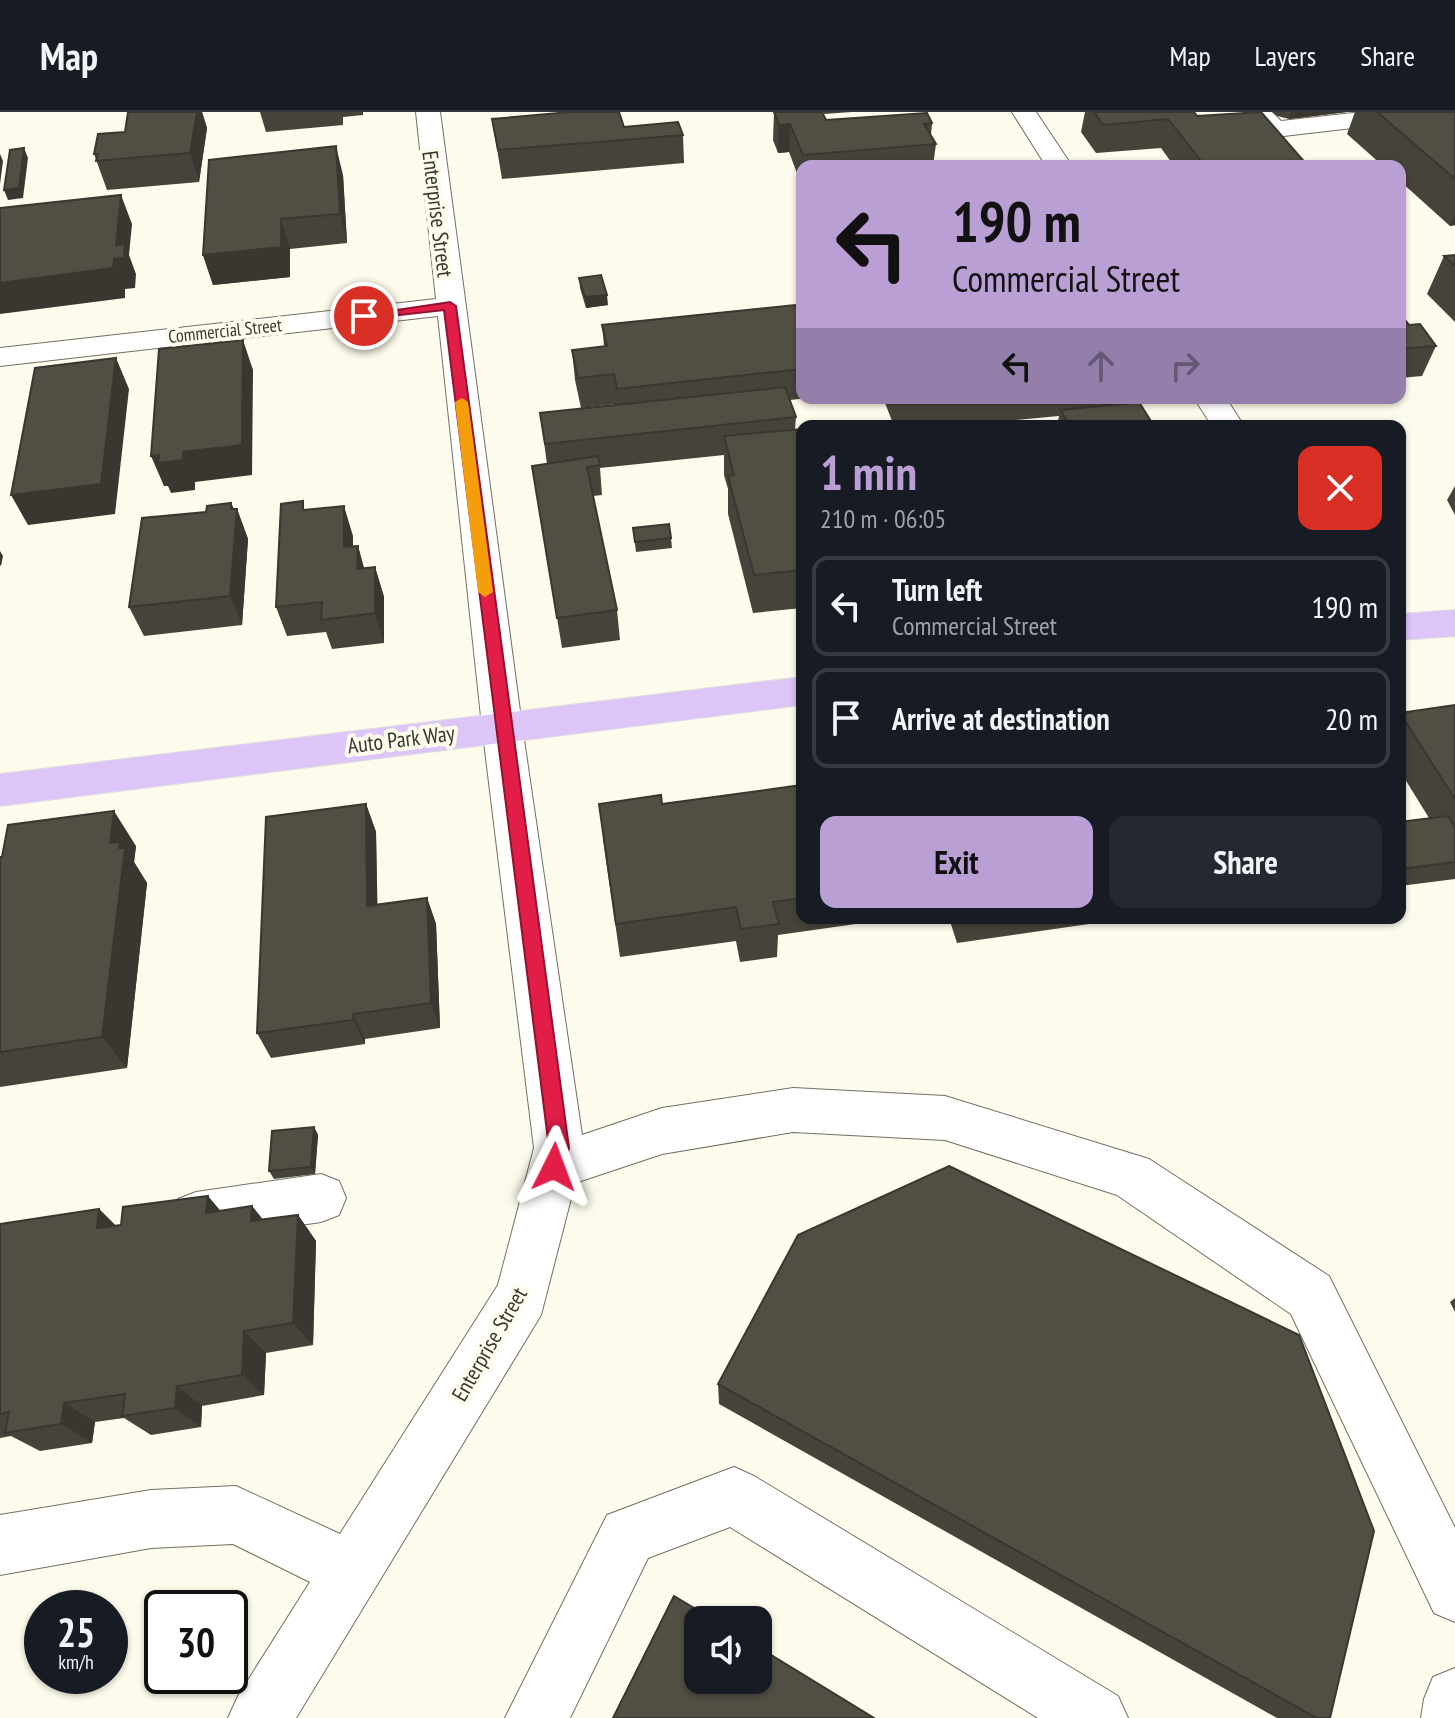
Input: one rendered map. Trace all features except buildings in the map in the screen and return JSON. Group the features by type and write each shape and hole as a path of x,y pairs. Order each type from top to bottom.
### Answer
{"main road":[{"path":"1406,627 1455,623"},
{"name":"Auto Park Way","path":"0,790 796,692"}],"street":[{"name":"Enterprise Street","path":"260,1718 522,1296 559,1148 502,726 428,112"},
{"path":"1024,112 1055,160"},
{"path":"1258,112 1275,129 1430,112"},
{"name":"Commercial Street","path":"0,357 450,306"},
{"path":"554,1167 662,1131 793,1110 945,1118 1131,1176 1310,1295 1455,1592"},
{"path":"153,1223 321,1198"},
{"path":"537,1718 628,1536 734,1496 1096,1718"},
{"path":"0,1545 151,1519 236,1515 352,1571"},
{"path":"1453,1718 1455,1699"}],"slow traffic":[{"path":"462,402 485,592"}],"route":[{"path":"364,316 450,306 559,1148 554,1167"}]}
